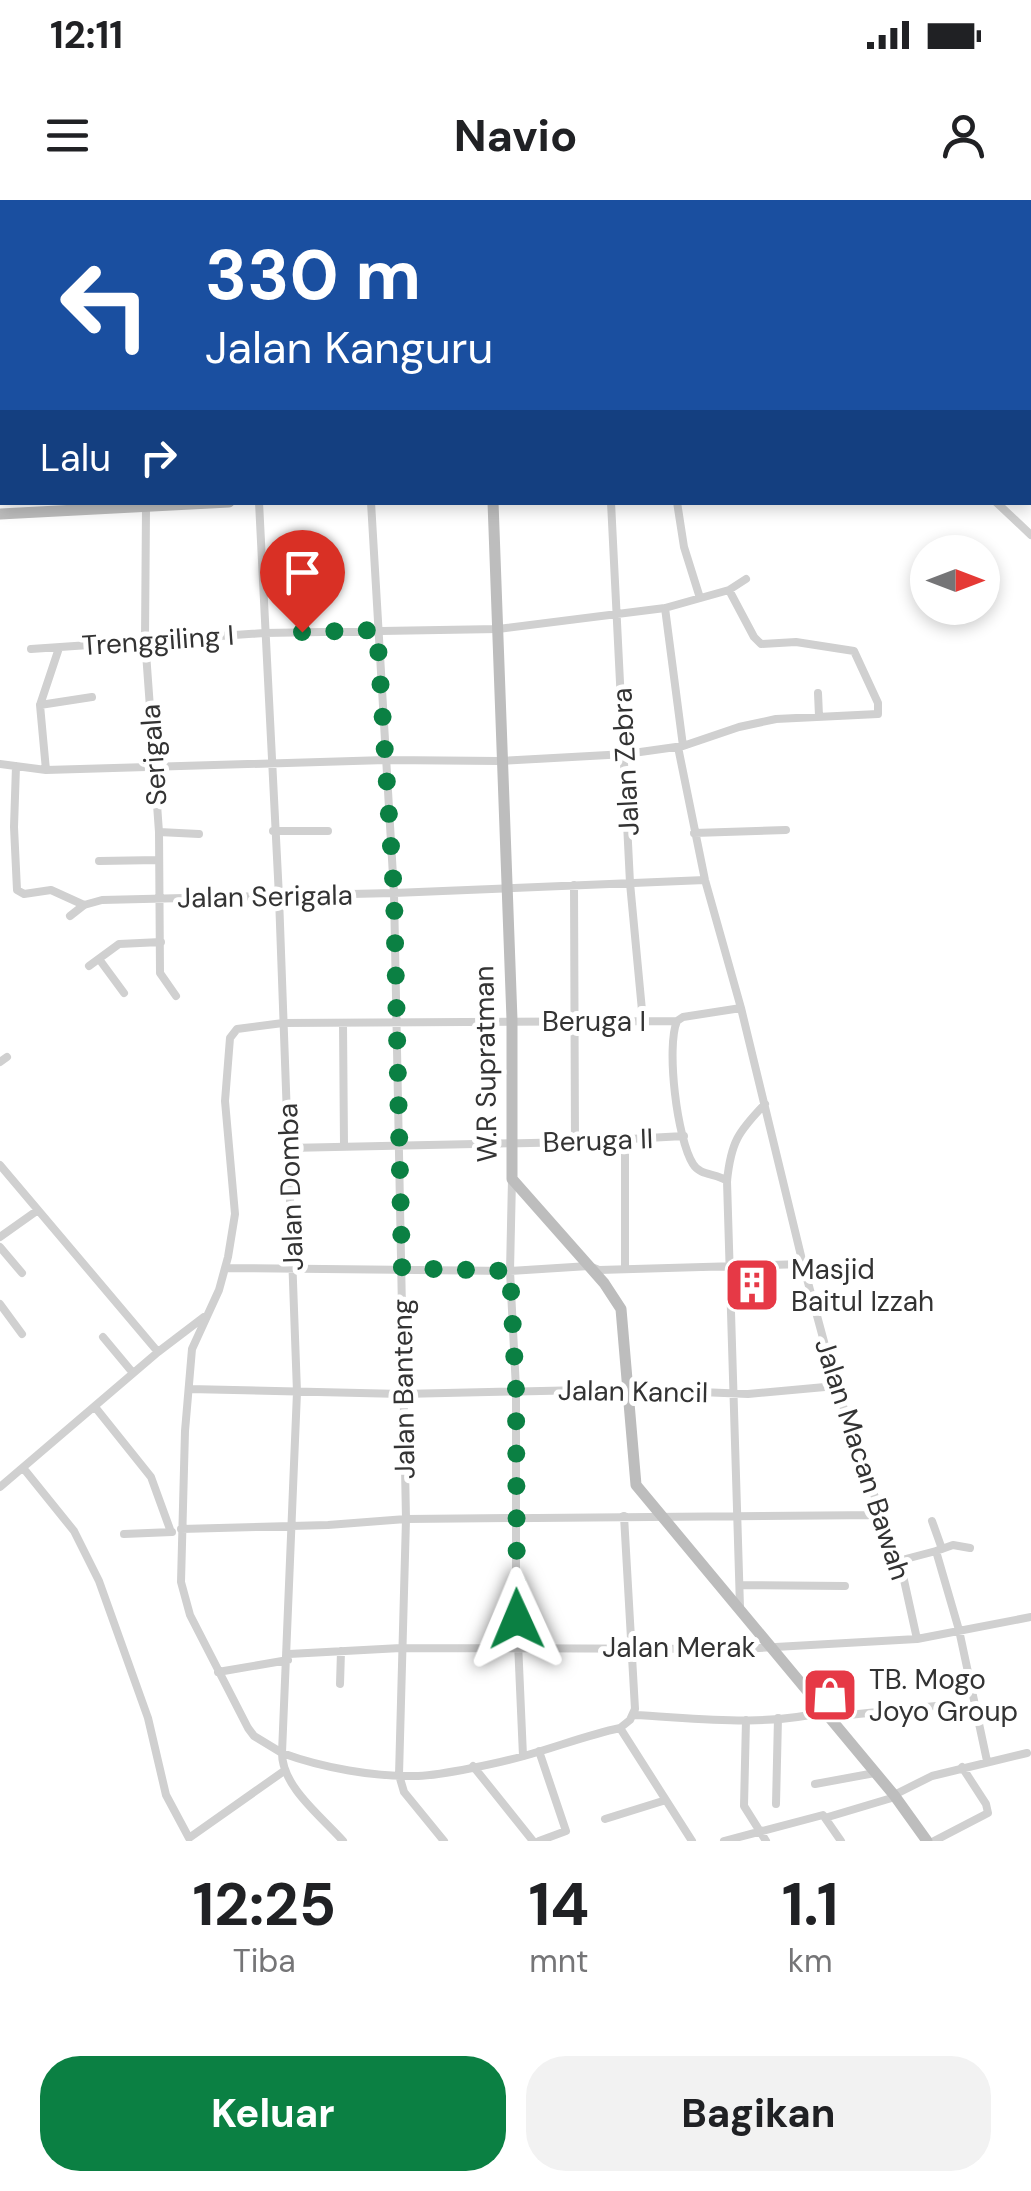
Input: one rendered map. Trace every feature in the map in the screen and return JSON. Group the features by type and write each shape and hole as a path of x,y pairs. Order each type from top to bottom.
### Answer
{"street":[{"path":"0,514 172,505"},
{"name":"Jalan Domba","path":"259,505 279,897 297,1392 284,1771"},
{"name":"Jalan Banteng","path":"371,505 394,893 400,1144 406,1519 398,1775"},
{"name":"W.R Supratman","path":"493,505 512,1020 512,1179 611,1291 620,1309 636,1485 931,1841"},
{"name":"Jalan Zebra","path":"611,505 630,883 642,1020"},
{"path":"677,505 700,598"},
{"path":"999,505 1031,534"},
{"name":"Serigala","path":"146,508 145,639 158,832 160,972 176,996"},
{"name":"Trenggiling I","path":"30,650 264,633 498,629 665,608 728,590 746,579"},
{"path":"0,764 46,770 386,760 500,761 626,754 681,747 758,722 878,714 878,703 860,656 850,648 796,642 761,644 728,590"},
{"name":"Jalan Macan Bawah","path":"665,608 681,747 705,880 836,1386 898,1561 918,1640"},
{"name":"Trenggiling I","path":"46,770 40,705 59,648"},
{"path":"818,694 818,716"},
{"path":"40,705 92,697"},
{"path":"16,766 14,827 20,893 51,890 84,905 70,916"},
{"path":"0,828 14,827"},
{"path":"694,833 786,830"},
{"path":"273,831 328,831"},
{"path":"158,832 200,834"},
{"path":"98,861 159,860"},
{"name":"Jalan Serigala","path":"84,905 102,900 705,880"},
{"path":"574,885 574,1142"},
{"path":"89,966 119,944 160,942"},
{"path":"99,959 124,993"},
{"name":"Beruga I","path":"225,1268 235,1201 224,1101 230,1038 237,1029 282,1023 677,1021 741,1008"},
{"path":"677,1021 673,1042 677,1102 684,1136 694,1167 728,1181"},
{"path":"343,1024 344,1146"},
{"path":"740,1611 728,1181 730,1154 739,1130 766,1104"},
{"name":"Beruga II","path":"288,1148 684,1136"},
{"path":"625,1139 625,1269"},
{"path":"0,1166 158,1352"},
{"path":"512,1179 510,1271 523,1756"},
{"path":"0,1237 38,1210"},
{"path":"0,1247 22,1273"},
{"path":"803,1264 600,1270 589,1266 510,1271 225,1268 192,1349 178,1531 184,1599 254,1736 304,1761 398,1775 429,1775 523,1756 580,1736 620,1728 634,1715 746,1720 936,1706"},
{"path":"0,1304 22,1334"},
{"path":"0,1487 208,1314"},
{"path":"103,1337 134,1373"},
{"name":"Jalan Kancil","path":"189,1389 402,1394 629,1389 735,1394 836,1386"},
{"path":"95,1407 151,1477 178,1531"},
{"path":"24,1469 74,1531 100,1580 148,1718 166,1795 189,1838 284,1771 343,1841"},
{"path":"124,1534 406,1519 880,1515"},
{"path":"624,1516 634,1715"},
{"path":"932,1521 987,1761"},
{"path":"898,1561 959,1545 970,1548"},
{"path":"740,1585 845,1586"},
{"name":"Jalan Merak","path":"218,1672 288,1657 400,1648 770,1646 918,1640 1031,1617"},
{"path":"340,1684 342,1651"},
{"path":"776,1804 778,1718"},
{"path":"746,1720 742,1798 746,1812 764,1837"},
{"path":"620,1728 692,1841"},
{"path":"473,1766 536,1841 566,1831 539,1751"},
{"path":"724,1841 764,1837 820,1815 828,1817 895,1796 932,1776 962,1766 1027,1753"},
{"path":"931,1841 988,1813 962,1766"},
{"path":"816,1784 876,1773"},
{"path":"398,1775 404,1792 444,1841"},
{"path":"605,1819 666,1800"},
{"path":"828,1817 840,1841"}],"place":[{"name":"Masjid Baitul Izzah","path":"752,1285"},
{"name":"TB. Mogo Joyo Group","path":"830,1695"}],"route":[{"path":"302,632 377,630 394,893 402,1268 510,1271 516,1390 517,1619"}]}
